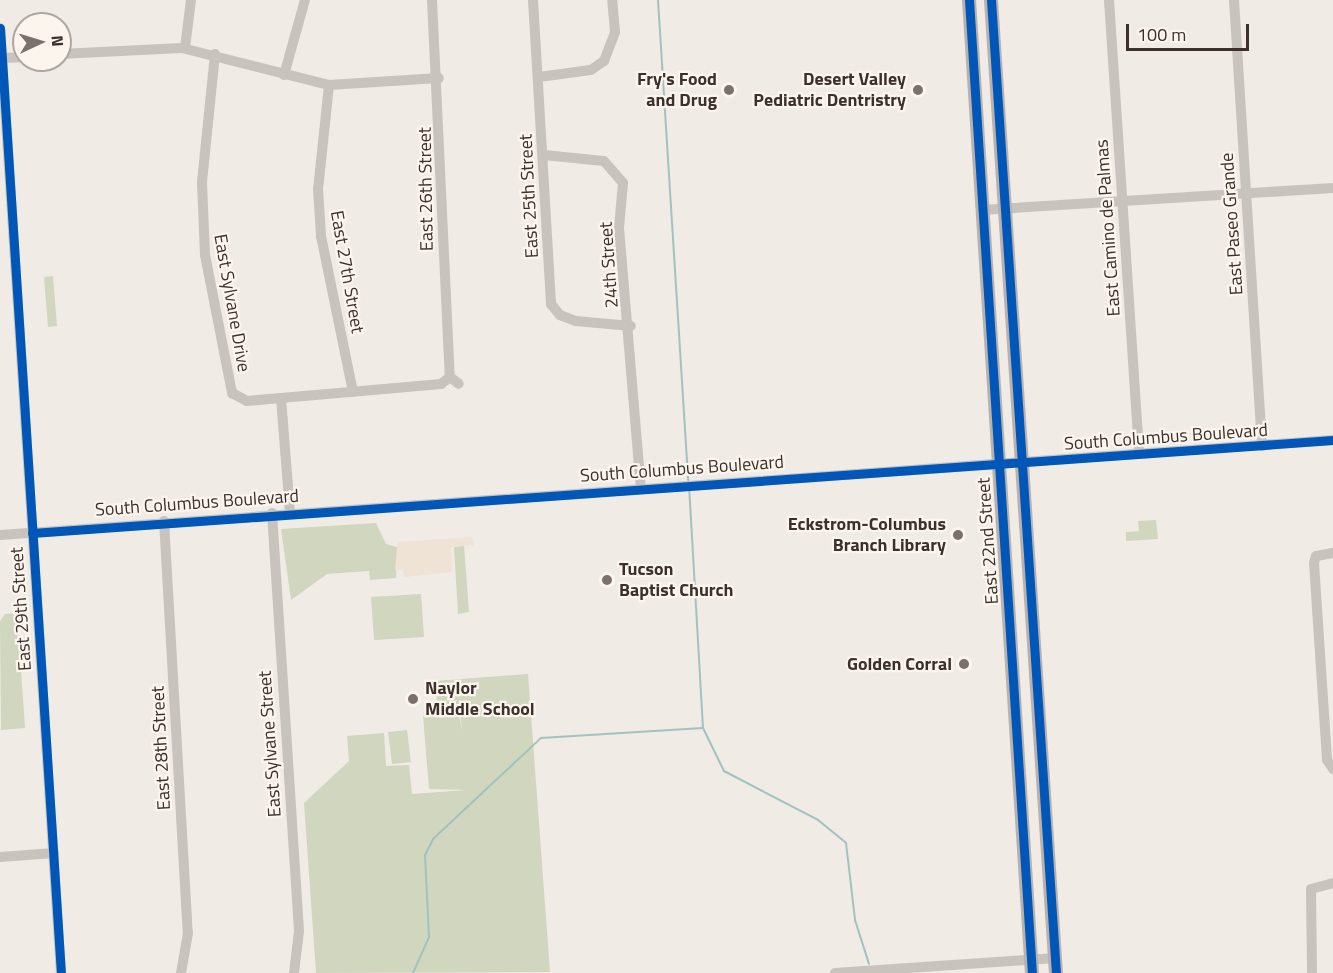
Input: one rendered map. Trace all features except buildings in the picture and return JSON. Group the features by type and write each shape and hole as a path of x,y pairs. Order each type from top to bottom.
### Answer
{"main road":[{"name":"East 22nd Street","path":"969,0 1032,966"},
{"name":"East 22nd Street","path":"991,0 1003,210 1056,973"}],"street":[{"path":"185,48 191,0"},
{"path":"284,75 305,0"},
{"name":"East 26th Street","path":"432,0 439,78 455,380"},
{"name":"East 25th Street","path":"533,0 544,155 551,304 560,315 576,321 631,326"},
{"path":"539,77 591,70 604,61 615,32 612,0"},
{"name":"East Camino de Palmas","path":"1109,0 1139,453"},
{"name":"East Paseo Grande","path":"1234,0 1262,446"},
{"name":"East 29th Street","path":"0,28 61,973"},
{"path":"72,53 185,48 329,85 439,78"},
{"name":"East Sylvane Drive","path":"215,54 203,234 233,401 441,384 455,380"},
{"name":"East 27th Street","path":"329,85 318,189 321,236 353,392"},
{"name":"24th Street","path":"544,155 604,161 620,177 623,275 631,326 644,488"},
{"path":"982,210 1333,188"},
{"path":"281,398 290,513"},
{"name":"South Columbus Boulevard","path":"0,535 273,513 1000,466 1139,453 1333,440"},
{"name":"East Sylvane Street","path":"273,513 298,931 294,973"},
{"name":"East 28th Street","path":"164,521 188,933 181,973"},
{"path":"1330,768 1321,664 1316,556 1333,553"},
{"path":"1321,664 1333,663"},
{"path":"0,856 54,853"},
{"path":"1312,973 1310,888 1333,884"},
{"path":"835,973 1032,966 1056,958"}],"green space":[{"path":"53,276 57,326 48,327 44,277"},
{"path":"1156,520 1158,539 1126,541 1126,532 1139,531 1138,521"},
{"path":"376,523 386,544 397,547 396,578 370,580 369,571 327,574 291,600 281,529"},
{"path":"464,546 469,612 458,614 454,547"},
{"path":"421,594 424,637 374,640 371,597"},
{"path":"17,613 25,728 1,730 0,621 5,614"},
{"path":"528,674 550,972 316,973 304,803 349,761 347,736 384,733 386,766 409,765 412,794 466,790 429,789 423,716 459,713 462,732 460,711 438,713 435,681"},
{"path":"407,730 411,762 392,764 388,732"}],"shaded area":[{"path":"473,537 474,545 451,547 452,572 404,577 403,570 395,570 398,542"}],"waterway":[{"path":"658,0 688,482"},
{"path":"413,973 429,937 425,855 433,839 541,738 703,728 689,488"},
{"path":"703,728 724,771 818,820 846,843 855,920 869,964"}],"cycle path":[{"path":"969,0 1032,973"},
{"path":"991,0 1056,973"},
{"path":"0,28 61,973"},
{"path":"32,533 1333,440"}],"place":[{"name":"Fry's Food and Drug","path":"729,90"},
{"name":"Desert Valley Pediatric Dentristry","path":"918,90"},
{"name":"Eckstrom-Columbus Branch Library","path":"958,535"},
{"name":"Tucson Baptist Church","path":"607,580"},
{"name":"Golden Corral","path":"964,664"},
{"name":"Naylor Middle School","path":"413,699"}]}
